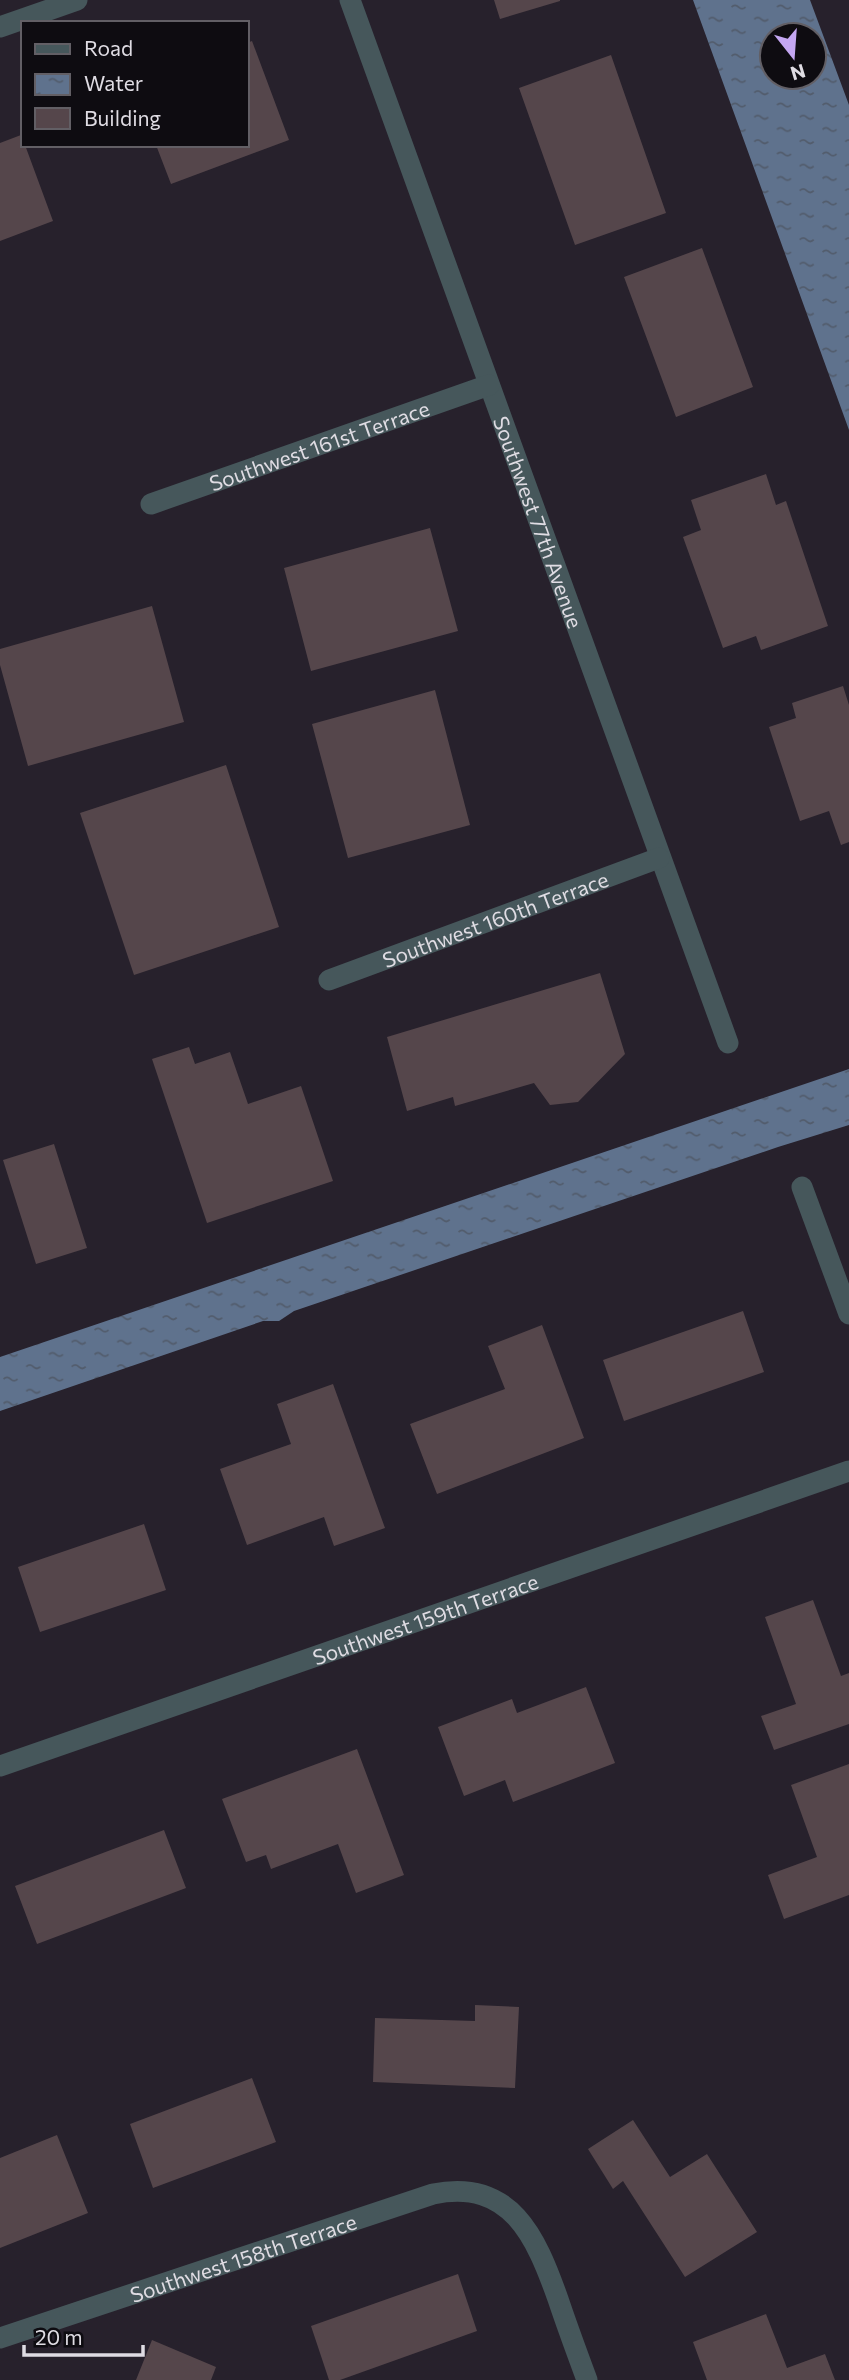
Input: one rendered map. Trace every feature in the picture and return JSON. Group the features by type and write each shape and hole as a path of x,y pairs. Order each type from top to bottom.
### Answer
{"street":[{"path":"0,27 77,0"},
{"name":"Southwest 77th Avenue","path":"349,0 728,1043"},
{"name":"Southwest 161st Terrace","path":"151,504 489,386"},
{"name":"Southwest 160th Terrace","path":"329,980 659,858"},
{"path":"802,1187 849,1314"},
{"name":"Southwest 159th Terrace","path":"0,1766 849,1471"},
{"name":"Southwest 158th Terrace","path":"0,2338 433,2194 461,2190 487,2196 515,2215 535,2241 587,2380"}],"water":[{"path":"693,0 810,0 818,21 758,21 758,91 828,91 828,48 849,105 849,430"},
{"path":"849,1069 849,1125 294,1311 279,1321 263,1321 0,1411 0,1357"}],"building":[{"path":"494,0 560,0 560,1 500,19"},
{"path":"252,41 289,140 171,184 157,147 248,147 248,43"},
{"path":"611,55 666,213 575,245 519,88"},
{"path":"21,135 21,147 26,147 53,221 0,241 0,143"},
{"path":"702,248 753,387 676,417 624,277"},
{"path":"766,474 776,505 786,501 828,626 761,650 756,636 723,648 683,537 701,530 691,500"},
{"path":"430,528 458,631 311,671 284,568"},
{"path":"152,606 184,722 28,766 0,665 0,649"},
{"path":"843,686 849,705 849,842 841,845 829,811 800,821 769,727 796,718 792,703"},
{"path":"435,690 470,825 348,858 312,724"},
{"path":"226,765 279,927 134,975 80,813"},
{"path":"600,973 625,1054 578,1102 550,1105 534,1083 455,1106 453,1097 407,1111 387,1037"},
{"path":"189,1047 195,1064 230,1052 248,1104 301,1086 333,1181 207,1223 152,1059"},
{"path":"54,1144 87,1248 36,1264 3,1160"},
{"path":"743,1311 764,1372 624,1421 603,1360"},
{"path":"542,1325 584,1438 437,1494 410,1424 505,1389 488,1346"},
{"path":"333,1384 385,1528 334,1546 324,1517 247,1545 220,1469 291,1444 277,1404"},
{"path":"144,1524 166,1590 40,1632 18,1567"},
{"path":"813,1600 841,1676 849,1673 849,1724 774,1750 761,1716 796,1704 765,1617"},
{"path":"586,1687 615,1763 513,1802 505,1780 464,1796 438,1727 512,1699 517,1713"},
{"path":"357,1749 404,1875 356,1893 338,1844 271,1869 266,1855 246,1862 222,1799"},
{"path":"849,1764 849,1895 784,1919 768,1875 817,1857 791,1785"},
{"path":"164,1830 186,1888 37,1944 15,1886"},
{"path":"475,2005 519,2007 515,2088 373,2082 375,2018 475,2021"},
{"path":"252,2078 276,2142 153,2188 130,2124"},
{"path":"633,2120 670,2177 707,2154 757,2232 685,2277 623,2181 613,2189 588,2149"},
{"path":"57,2135 88,2213 0,2248 0,2158"},
{"path":"458,2274 477,2331 340,2380 329,2380 311,2326"},
{"path":"766,2314 787,2368 825,2354 835,2380 707,2380 693,2342"},
{"path":"152,2340 216,2367 211,2380 136,2380"}]}
